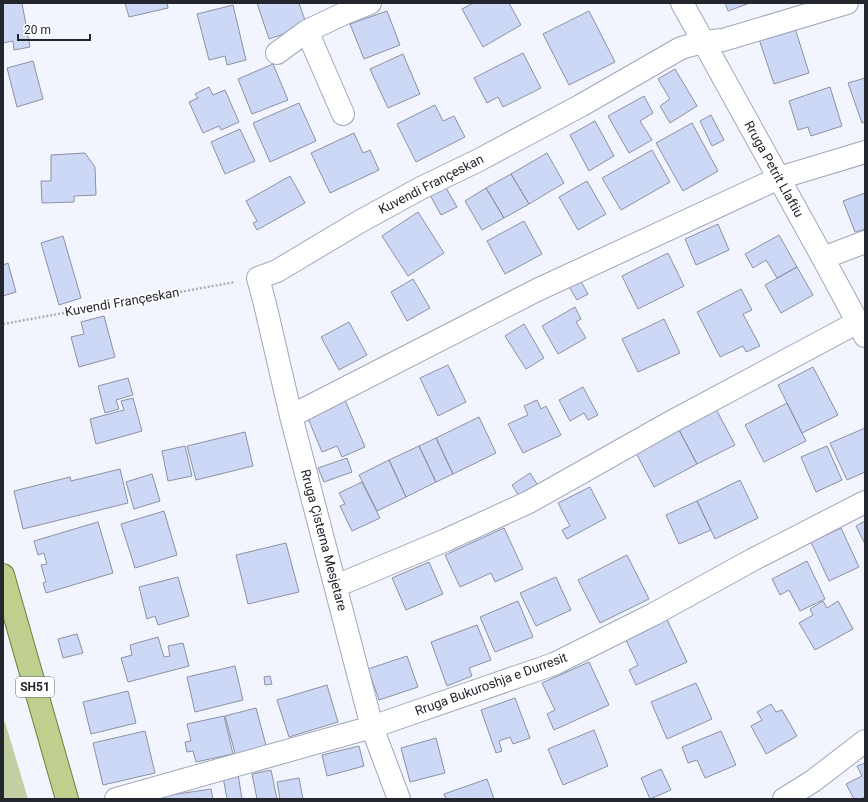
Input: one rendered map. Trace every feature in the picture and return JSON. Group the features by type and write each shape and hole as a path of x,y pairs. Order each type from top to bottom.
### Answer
{"main road":[{"name":"SH51","path":"3,575 68,799"}],"street":[{"path":"277,53 307,31 370,3"},
{"name":"Rruga Petrit Llaftiu","path":"682,3 824,258 861,329"},
{"name":"Kuvendi Françeskan","path":"258,278 277,271 400,199 580,106 681,48 703,42 723,40 847,3"},
{"path":"307,31 343,114"},
{"path":"291,416 537,290 779,178 865,152"},
{"path":"824,258 865,242"},
{"name":"Rruga Çisterna Mesjetare","path":"258,278 291,416 372,727 399,799"},
{"path":"336,586 446,540 529,502 671,422 861,329"},
{"name":"Rruga Bukuroshja e Durresit","path":"116,799 372,727 554,664 654,614 754,559 865,502"},
{"path":"784,799 813,781 865,741"}],"path":[{"name":"Kuvendi Françeskan","path":"3,324 258,278"}],"green space":[{"path":"3,722 5,722 28,799 3,799"}],"building":[{"path":"3,3 22,3 30,47 14,50 13,41 3,43"},
{"path":"125,3 167,3 168,8 129,17"},
{"path":"257,3 299,3 307,26 269,39"},
{"path":"473,3 509,3 521,25 483,47 462,9"},
{"path":"725,3 750,3 728,11"},
{"path":"233,5 246,60 227,65 225,56 209,60 197,14"},
{"path":"387,11 400,45 364,59 350,24"},
{"path":"589,11 615,62 569,85 543,34"},
{"path":"794,25 809,73 774,84 758,36"},
{"path":"523,53 541,88 503,107 498,97 487,103 474,78"},
{"path":"403,54 420,94 388,108 370,69"},
{"path":"33,61 43,99 17,107 7,68"},
{"path":"273,64 288,100 252,114 238,79"},
{"path":"675,69 697,106 670,123 660,106 670,99 658,79"},
{"path":"865,78 865,122 862,123 848,83"},
{"path":"209,87 213,95 225,90 239,122 221,130 219,126 203,133 189,102 198,98 195,94"},
{"path":"830,87 842,126 811,136 808,127 798,130 789,101"},
{"path":"644,96 653,113 640,121 652,140 629,153 608,116"},
{"path":"299,103 316,141 270,162 253,123"},
{"path":"435,105 443,121 454,116 465,137 416,162 397,124"},
{"path":"711,115 724,140 712,146 700,121"},
{"path":"595,121 614,156 589,171 570,135"},
{"path":"692,123 718,171 683,191 656,143"},
{"path":"240,129 255,161 225,174 211,142"},
{"path":"354,133 363,153 370,150 379,170 330,193 311,153"},
{"path":"652,150 670,182 621,210 602,178"},
{"path":"85,153 95,167 96,195 74,196 74,202 42,203 41,181 51,181 51,155"},
{"path":"547,153 564,183 529,204 511,174"},
{"path":"511,174 529,204 504,218 486,188"},
{"path":"290,176 305,203 257,230 253,223 257,221 246,201"},
{"path":"587,181 606,214 578,230 559,197"},
{"path":"445,186 457,207 441,215 430,195"},
{"path":"486,188 504,218 482,230 465,201"},
{"path":"865,193 865,229 855,232 843,201"},
{"path":"418,212 444,253 408,276 382,236"},
{"path":"524,221 542,254 505,274 487,241"},
{"path":"718,224 729,250 696,265 685,239"},
{"path":"779,235 797,267 777,278 766,260 753,268 745,254"},
{"path":"63,236 81,298 59,305 41,243"},
{"path":"668,253 684,286 638,309 622,276"},
{"path":"8,263 16,292 3,296 3,265"},
{"path":"797,267 813,295 781,313 765,285"},
{"path":"579,278 588,294 577,300 568,285"},
{"path":"413,279 430,308 407,321 391,292"},
{"path":"741,289 752,310 743,314 760,346 746,352 743,346 720,357 697,312"},
{"path":"575,307 581,319 576,322 586,338 558,354 542,326"},
{"path":"104,316 115,357 79,367 71,337 84,334 81,322"},
{"path":"664,319 680,353 638,372 622,339"},
{"path":"349,322 367,355 339,370 321,337"},
{"path":"524,324 544,358 526,369 505,336"},
{"path":"448,365 466,402 438,416 420,378"},
{"path":"813,367 838,415 802,433 778,385"},
{"path":"128,378 133,395 116,400 119,409 105,413 98,386"},
{"path":"583,387 598,415 588,420 584,413 570,421 559,400"},
{"path":"133,398 142,431 96,444 90,419 124,410 121,401"},
{"path":"345,400 365,447 342,457 337,446 322,452 307,416"},
{"path":"537,400 541,409 546,406 561,435 523,453 508,424 528,415 524,406"},
{"path":"787,403 806,441 764,462 745,425"},
{"path":"716,409 735,445 697,464 678,428"},
{"path":"479,417 496,453 453,474 436,438"},
{"path":"678,428 697,464 654,487 635,451"},
{"path":"865,428 865,472 847,480 830,443"},
{"path":"245,432 253,466 196,480 187,446"},
{"path":"436,438 453,474 436,482 419,446"},
{"path":"185,446 192,476 168,481 162,451"},
{"path":"419,446 436,482 406,497 389,460"},
{"path":"827,446 842,480 816,492 801,457"},
{"path":"347,458 352,472 324,482 318,468"},
{"path":"389,460 406,497 377,511 359,475"},
{"path":"120,469 128,503 23,529 14,491 70,477 71,481"},
{"path":"530,473 539,487 521,499 512,485"},
{"path":"152,474 160,501 134,509 126,482"},
{"path":"740,480 758,518 715,539 697,501"},
{"path":"362,482 380,518 352,531 340,506 345,504 339,493"},
{"path":"590,487 606,518 567,539 562,530 570,526 558,503"},
{"path":"697,501 711,530 679,544 666,515"},
{"path":"164,511 177,555 135,568 121,524"},
{"path":"865,521 865,544 856,526"},
{"path":"98,522 113,573 46,593 43,583 46,582 41,565 47,564 44,553 38,555 34,541"},
{"path":"504,528 523,569 495,582 491,573 460,587 445,555"},
{"path":"841,528 859,567 829,581 811,542"},
{"path":"286,543 299,592 248,604 236,555"},
{"path":"627,555 649,599 600,623 578,580"},
{"path":"807,561 825,599 800,611 789,590 780,595 772,579"},
{"path":"429,562 443,594 406,610 392,578"},
{"path":"178,577 189,616 158,625 155,616 147,619 139,587"},
{"path":"556,577 571,610 536,626 520,593"},
{"path":"518,601 533,637 495,652 480,617"},
{"path":"823,601 827,608 838,601 853,629 815,650 799,623 813,615 810,609"},
{"path":"663,611 687,662 636,685 629,670 638,665 626,640 648,630 644,621"},
{"path":"477,625 491,660 469,668 472,676 447,686 431,642"},
{"path":"77,634 83,653 63,658 58,639"},
{"path":"158,637 164,657 170,656 168,646 183,643 189,666 128,682 121,658 132,655 130,645"},
{"path":"407,656 418,687 379,700 368,669"},
{"path":"589,662 609,705 554,730 547,714 555,710 542,683"},
{"path":"235,666 243,700 195,712 187,677"},
{"path":"270,676 272,684 265,685 264,677"},
{"path":"696,683 712,719 667,739 651,702"},
{"path":"327,685 338,722 289,737 277,700"},
{"path":"128,691 136,723 91,734 83,702"},
{"path":"515,698 530,738 513,744 510,737 499,741 502,751 496,753 481,710"},
{"path":"771,704 776,712 782,710 797,736 766,754 751,726 762,720 757,712"},
{"path":"256,708 267,749 236,757 225,716"},
{"path":"224,716 233,754 196,762 193,751 187,752 185,742 191,741 187,724"},
{"path":"594,730 608,766 563,785 548,749"},
{"path":"145,731 155,773 103,785 93,743"},
{"path":"721,731 736,765 705,778 697,760 688,763 682,747"},
{"path":"436,738 445,773 410,782 401,748"},
{"path":"359,746 364,766 327,776 322,755"},
{"path":"865,763 865,797 861,799 854,799 846,784 862,776 857,766"},
{"path":"661,769 671,790 650,799 641,778"},
{"path":"271,770 277,799 257,799 252,774"},
{"path":"238,774 242,799 227,799 223,777"},
{"path":"299,778 303,799 280,799 277,782"},
{"path":"487,779 494,799 446,799 444,794"},
{"path":"211,789 213,799 151,799 151,798"}]}
